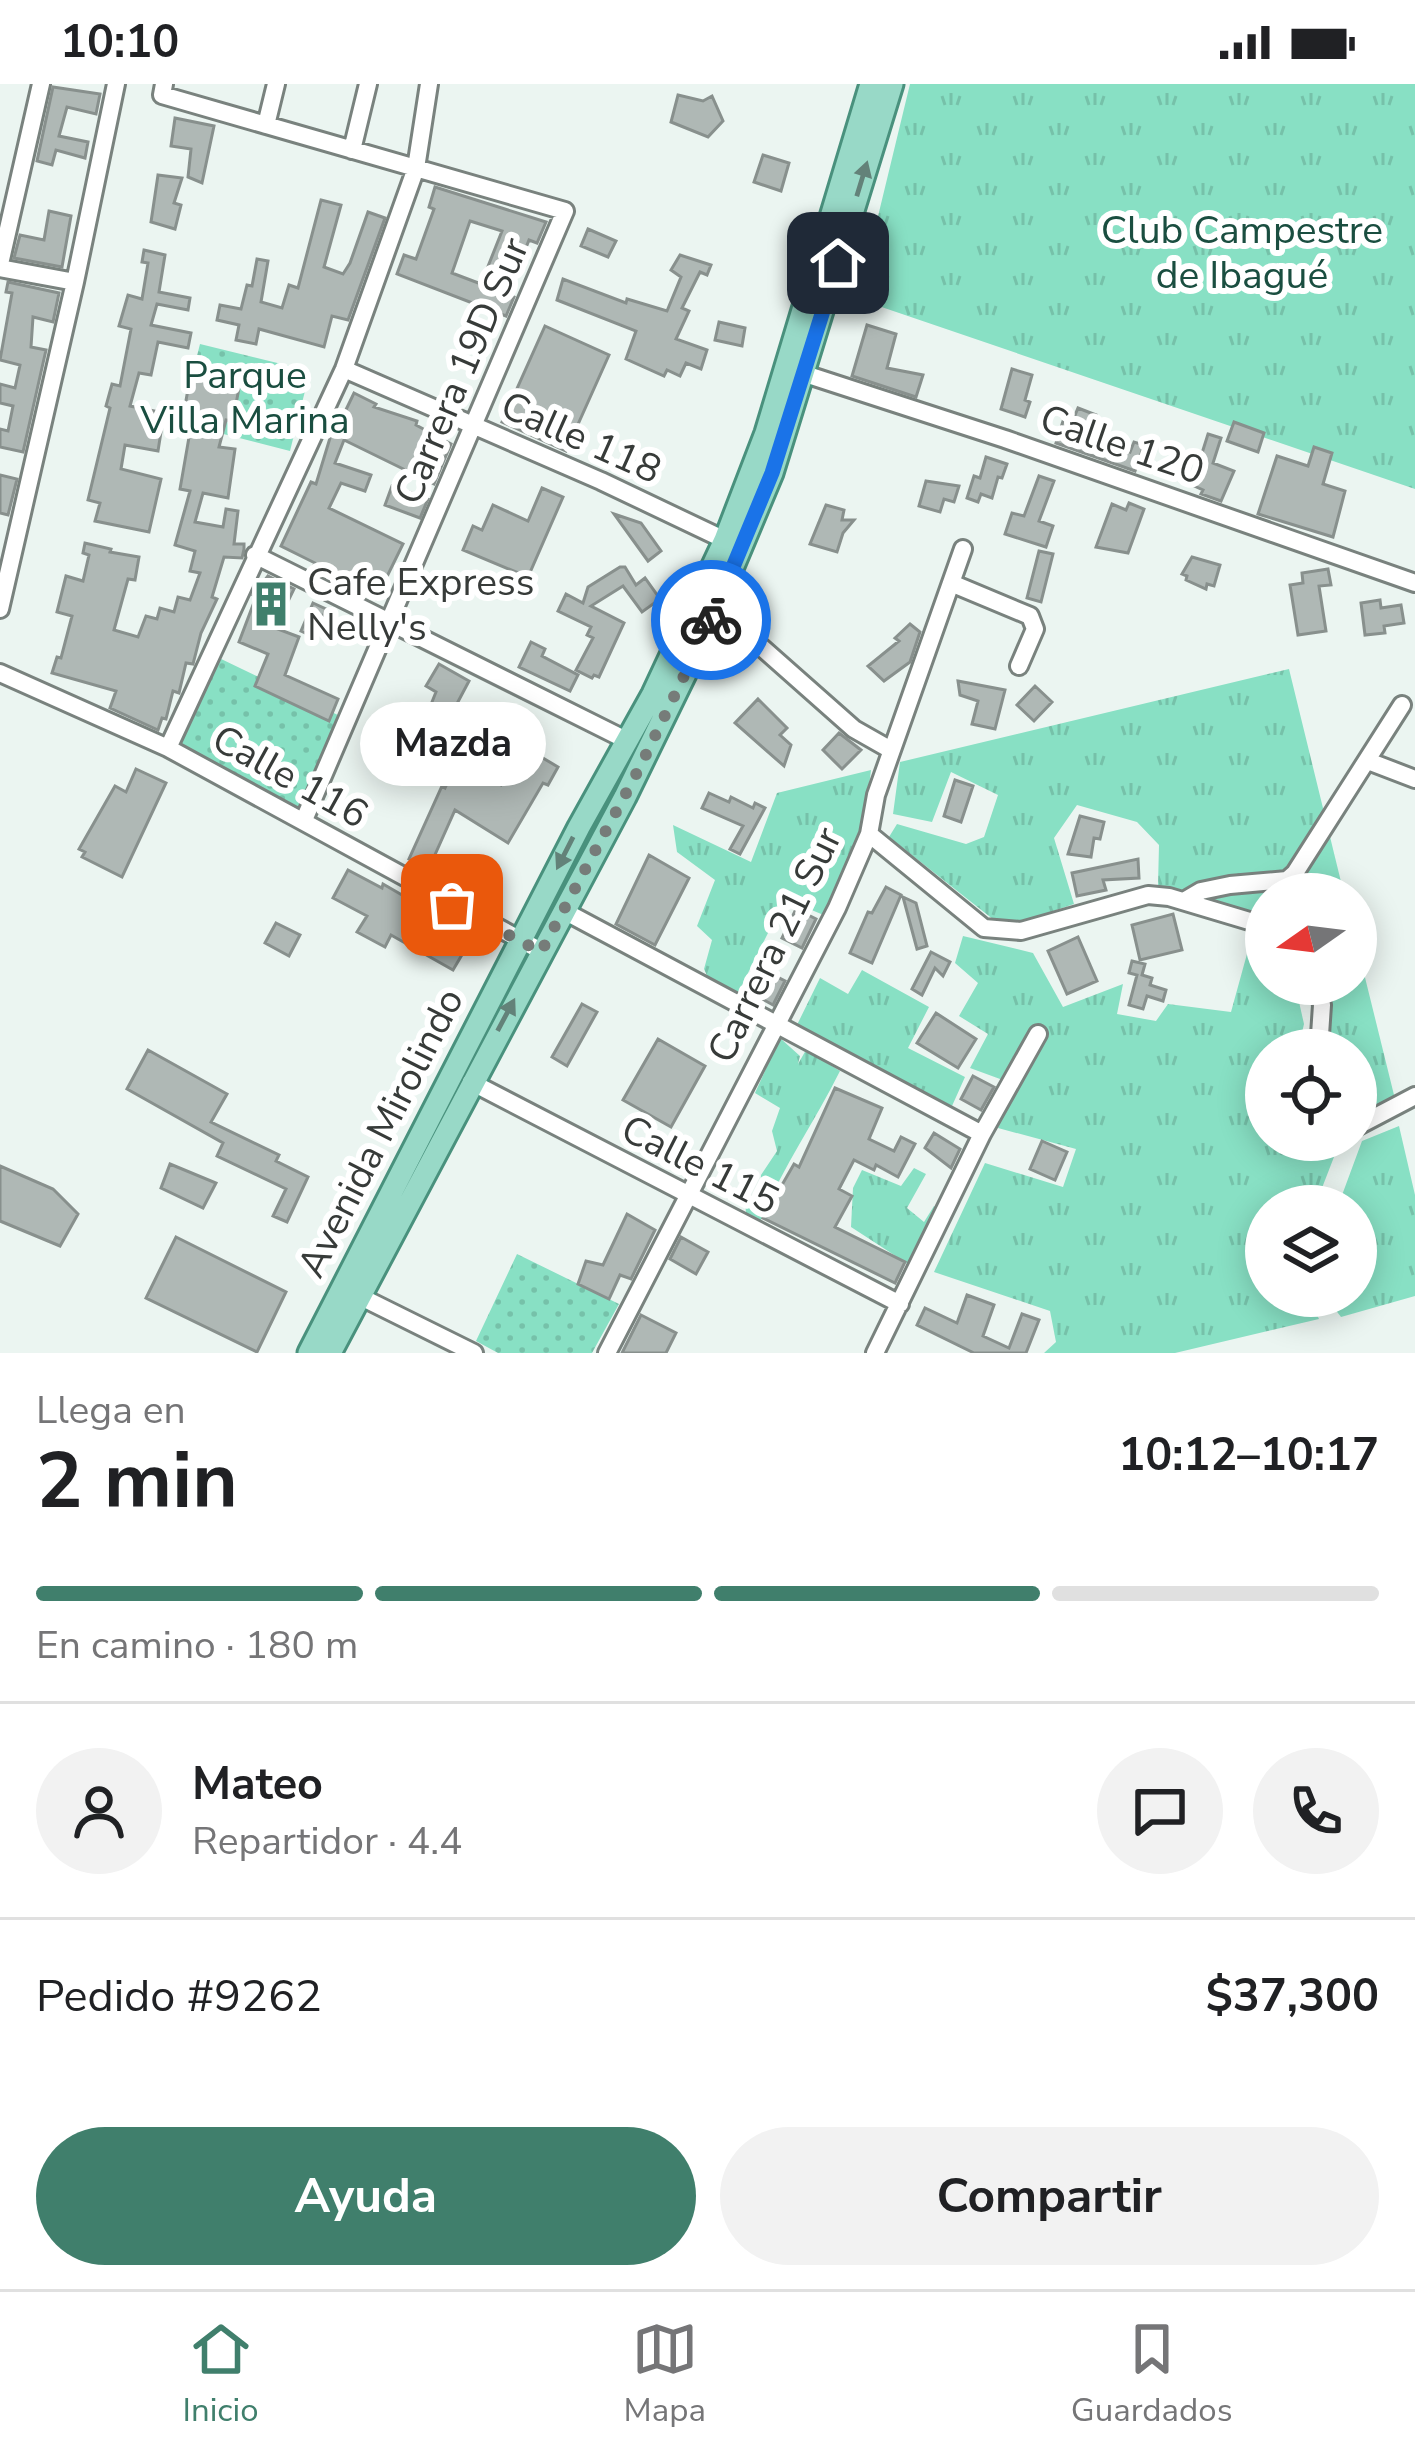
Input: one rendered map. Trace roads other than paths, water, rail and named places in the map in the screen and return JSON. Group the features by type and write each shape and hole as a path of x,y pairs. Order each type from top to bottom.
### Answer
{"main road":[{"name":"Avenida Mirolindo","path":"309,1353 520,940 628,741 725,540 766,434 871,84"},
{"name":"Avenida Mirolindo","path":"330,1353 662,725 716,608 772,473 892,84"}],"street":[{"path":"41,84 0,266 75,282"},
{"path":"0,609 116,84"},
{"path":"266,125 276,84"},
{"path":"352,150 368,84"},
{"path":"168,748 344,369 416,168 429,84"},
{"path":"163,89 266,125 416,168"},
{"name":"Carrera 19D Sur","path":"304,820 565,211 416,168"},
{"name":"Calle 118","path":"344,369 725,540"},
{"name":"Calle 120","path":"805,374 1415,583"},
{"name":"Carrera 21 Sur","path":"607,1353 837,908 869,834 876,794 963,549"},
{"path":"255,555 628,741"},
{"path":"951,584 1030,616 1035,629 1019,666"},
{"path":"716,608 854,729 891,750"},
{"name":"Calle 116","path":"0,673 168,748 541,952"},
{"path":"1184,901 1230,885 1287,880 1402,705"},
{"path":"1368,761 1415,779"},
{"path":"869,834 984,928 1021,931 1148,895 1245,920"},
{"path":"564,911 982,1134"},
{"path":"874,1353 982,1134 1038,1034"},
{"name":"Calle 115","path":"471,1082 900,1304"},
{"path":"1377,1116 1415,1096"},
{"path":"359,1296 474,1353"}],"place":[{"name":"Cafe Express Nelly's","path":"271,604"},
{"name":"Mazda","path":"452,905"}],"park label":[{"name":"Club Campestre de Ibagué","path":"1242,252"},
{"name":"Parque Villa Marina","path":"245,398"}]}
